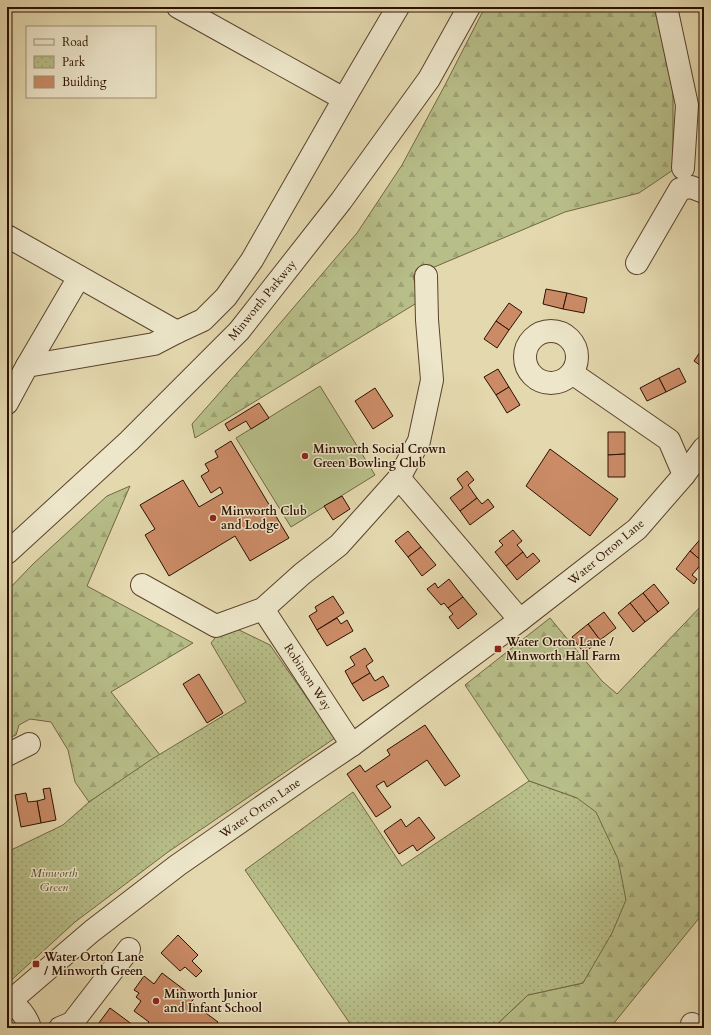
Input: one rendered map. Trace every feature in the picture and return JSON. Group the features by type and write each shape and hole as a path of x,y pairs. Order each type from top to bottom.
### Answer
{"street":[{"path":"178,7 344,99"},
{"path":"27,366 154,344 203,320 226,297 252,260 398,7"},
{"name":"Minworth Parkway","path":"7,553 129,441 239,331 341,201 429,79 469,7"},
{"path":"666,7 687,105 683,168"},
{"path":"637,263 680,188 691,187 704,192"},
{"path":"7,236 177,332"},
{"path":"142,585 216,626 263,610 302,574 339,545 399,478 419,441 432,380 426,276"},
{"path":"7,402 79,277"},
{"path":"572,373 669,440 704,442"},
{"path":"669,440 684,475"},
{"name":"Water Orton Lane","path":"8,1002 92,931 178,865 352,745 520,620 637,528 684,475 704,448"},
{"path":"399,478 520,620"},
{"name":"Robinson Way","path":"263,610 352,745"},
{"path":"7,755 28,744"},
{"path":"60,1028 72,1023 129,948"},
{"path":"8,1002 18,1007 28,1021 30,1028"}],"green space":[{"path":"485,7 656,7 673,92 673,170 639,193 565,212 413,276 420,301 195,438 192,424 357,233 402,165"},
{"name":"Minworth Social Crown Green Bowling Club","path":"320,386 375,475 291,527 236,438"},
{"path":"130,486 87,586 193,643 111,692 160,755 89,802 75,782 68,750 51,722 30,719 19,725 16,735 7,739 7,591 33,564 107,496"},
{"path":"704,603 704,912 610,1028 493,1028 528,995 583,983 577,798 529,781 465,685 550,618 602,681 617,694"},
{"name":"Minworth Green","path":"233,627 270,645 335,738 168,852 75,922 7,984 7,852 63,825 89,802 152,759 246,702 211,643 219,633"},
{"path":"529,781 577,798 596,812 618,859 626,900 612,933 583,983 528,995 493,1028 353,1028 245,870 353,792 402,866"}],"building":[{"path":"546,289 567,293 563,309 543,304"},
{"path":"567,293 587,298 584,313 563,309"},
{"path":"509,303 522,312 509,330 496,321"},
{"path":"496,321 509,330 497,348 484,339"},
{"path":"704,346 704,368 694,361"},
{"path":"679,368 686,382 666,392 659,378"},
{"path":"498,369 509,387 496,395 484,377"},
{"path":"659,378 666,392 647,401 640,388"},
{"path":"509,387 520,405 507,413 496,395"},
{"path":"375,388 393,416 373,429 355,401"},
{"path":"259,403 269,418 251,429 246,421 229,431 225,424"},
{"path":"608,432 625,432 625,454 608,455"},
{"name":"Minworth Club and Lodge","path":"231,441 289,538 250,561 235,536 169,576 145,535 155,529 140,505 183,480 199,507 223,493 220,487 211,493 201,476 209,471 205,464 218,457 215,451"},
{"path":"550,449 618,499 590,536 526,486"},
{"path":"625,454 625,477 608,477 608,455"},
{"path":"467,471 474,480 468,485 477,498 460,511 450,498 463,488 457,479"},
{"path":"342,496 350,509 333,520 324,506"},
{"path":"477,498 482,504 488,499 494,507 470,525 460,511"},
{"path":"513,530 522,541 517,545 523,552 506,566 495,552 503,545 499,541"},
{"path":"408,531 421,547 408,557 395,541"},
{"path":"704,535 704,563 690,551"},
{"path":"421,547 436,565 422,576 408,557"},
{"path":"690,551 703,562 692,575 697,579 694,584 676,569"},
{"path":"523,552 527,558 533,553 540,561 517,580 506,566"},
{"path":"449,579 463,597 448,608 444,603 441,605 427,589 435,583 438,588"},
{"path":"654,584 669,603 658,612 643,593"},
{"path":"643,593 658,612 645,622 630,603"},
{"path":"333,596 344,613 317,630 309,616 317,611 315,607"},
{"path":"463,597 477,614 458,629 449,617 453,614 448,608"},
{"path":"630,603 645,622 633,632 618,613"},
{"path":"604,612 616,628 600,640 588,624"},
{"path":"337,618 341,624 347,620 353,631 327,646 317,630"},
{"path":"588,624 600,640 584,653 572,637"},
{"path":"365,648 373,661 366,666 370,673 352,684 345,671 355,665 350,657"},
{"path":"370,673 375,681 383,676 389,686 363,701 352,684"},
{"path":"199,674 223,713 207,723 183,684"},
{"path":"425,725 460,776 445,786 427,760 387,787 384,781 376,786 391,807 376,817 347,774 360,765 365,772 390,755 387,750"},
{"path":"50,788 56,820 41,823 37,801 45,799 43,789"},
{"path":"26,793 28,802 37,801 41,823 21,827 15,795"},
{"path":"419,817 435,838 417,851 413,845 399,854 384,831 401,819 406,827"},
{"path":"178,935 198,955 192,961 202,971 196,977 185,967 180,971 161,953"},
{"path":"162,973 195,998 191,1002 218,1022 213,1028 144,1028 149,1022 134,1011 141,1001 136,997 139,993 134,990 144,976 154,984"},
{"path":"110,1008 137,1028 97,1028 96,1027"}],"place":[{"name":"Minworth Social Crown Green Bowling Club","path":"305,456"},
{"name":"Minworth Club and Lodge","path":"213,518"},
{"name":"Water Orton Lane / Minworth Hall Farm","path":"498,649"},
{"name":"Water Orton Lane / Minworth Green","path":"36,964"},
{"name":"Minworth Junior and Infant School","path":"156,1001"}]}
